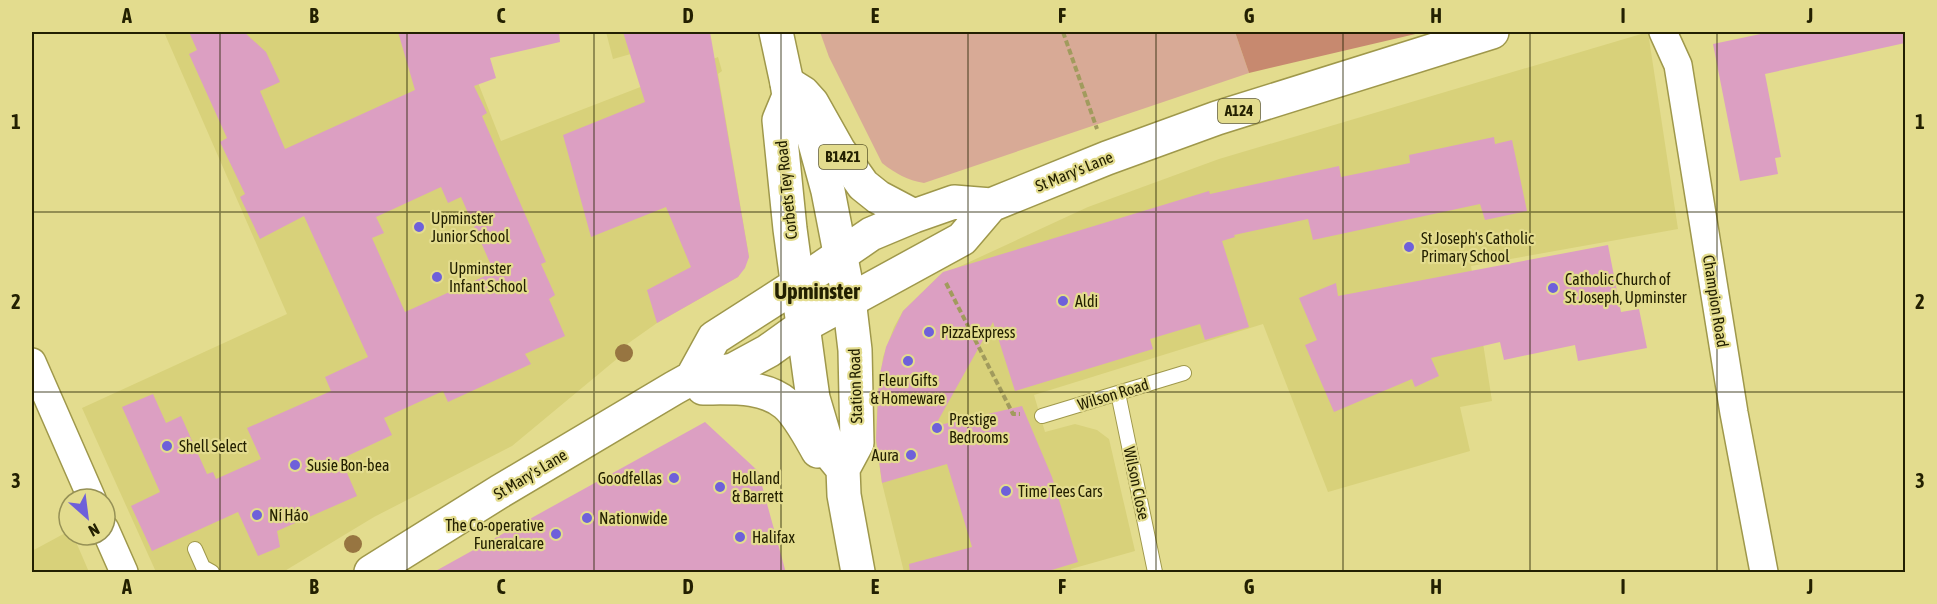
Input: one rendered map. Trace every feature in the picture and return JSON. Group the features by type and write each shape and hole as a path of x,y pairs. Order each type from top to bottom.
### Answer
{"main road":[{"name":"Corbets Tey Road","path":"776,32 788,89 807,114 828,191 849,299"},
{"name":"St Mary's Lane","path":"371,573 499,492 683,383 733,370 768,351 803,326 849,299 962,239 991,205 1107,158 1217,118 1492,32"},
{"name":"Corbets Tey Road","path":"788,89 779,120 803,326"},
{"name":"B1421","path":"788,89 803,93 812,103 839,152 863,185 878,197 914,216"},
{"path":"844,482 786,404 770,394 741,388 683,383 714,338 872,234 954,202 991,205"},
{"name":"Station Road","path":"844,482 857,443 855,350 849,299"},
{"path":"803,326 813,398 828,452 844,482 858,573"}],"street":[{"name":"Champion Road","path":"1664,32 1678,65 1734,413 1764,573"},
{"path":"32,362 87,487"},
{"path":"113,547 124,573"}],"lane":[{"name":"Wilson Road","path":"1042,416 1184,373"},
{"name":"Wilson Close","path":"1118,393 1155,573"},
{"path":"195,549 203,567 212,573"}],"path":[{"path":"1063,32 1107,158"},
{"path":"945,282 1013,414 1042,416"}],"shaded area":[{"name":"Upminster Infant School","path":"164,32 451,32 456,51 464,47 501,141 718,57 722,71 718,74 749,257 738,277 657,323 623,347 624,353 512,446 374,517 283,572 156,572 82,408 287,314"},
{"path":"606,32 709,32 613,59"},
{"path":"820,32 1235,32 1249,73 924,183 902,176 882,163 829,57"},
{"path":"1235,32 1424,32 1249,73"},
{"path":"1648,32 1678,229 1471,266 1492,401 1460,407 1470,451 1328,492 1263,324 1034,395 1045,432 1075,424 1097,430 1109,439 1135,551 1071,569 1072,572 904,572 882,483 876,442 877,403 883,357 894,327 903,311 939,276 1088,207 1219,159"},
{"path":"57,537 57,547 78,547 89,572 32,572 32,551"}],"building":[{"path":"189,32 244,32 266,52 280,82 260,91 285,149 415,90 398,32 559,32 560,42 490,58 496,78 474,86 487,113 482,116 546,262 541,264 555,295 549,299 565,336 525,354 531,364 448,402 443,391 384,418 392,435 341,459 357,496 277,531 280,547 258,556 238,512 152,551 131,506 160,492 122,407 153,394 166,423 181,416 207,474 213,472 216,479 261,459 247,428 331,391 325,377 368,357 304,216 260,239 240,197 245,194 220,142 227,138 189,54 197,50","holes":["441,187 448,203 461,197 494,272 405,312 372,238 384,233 376,217"]},
{"path":"623,32 710,32 749,257 738,277 657,323 647,290 691,267 666,207 591,237 563,135 645,102"},
{"path":"1770,32 1905,32 1905,43 1765,74 1781,157 1775,158 1778,174 1740,181 1713,44"},
{"path":"1494,137 1495,144 1512,140 1527,211 1485,220 1480,204 1313,240 1308,219 1234,235 1235,237 1222,241 1249,327 1205,340 1200,324 1150,339 1153,349 1015,391 993,322 935,426 1022,406 1052,477 1078,562 1042,573 910,573 909,564 972,547 947,464 882,483 876,439 879,378 886,347 903,311 943,272 1209,191 1210,194 1339,166 1341,177 1410,163 1409,155"},
{"path":"1608,245 1621,312 1639,309 1647,348 1578,361 1575,345 1504,360 1500,342 1431,358 1439,376 1415,387 1412,379 1334,412 1305,345 1317,340 1299,298 1336,283 1338,296"},
{"path":"705,422 758,471 786,573 432,573"}],"place":[{"name":"Upminster Junior School","path":"419,227"},
{"name":"St Joseph's Catholic Primary School","path":"1409,247"},
{"name":"Upminster Infant School","path":"437,277"},
{"name":"Catholic Church of St Joseph, Upminster","path":"1553,288"},
{"name":"Aldi","path":"1063,301"},
{"name":"PizzaExpress","path":"929,332"},
{"name":"Fleur Gifts & Homeware","path":"908,361"},
{"name":"Prestige Bedrooms","path":"937,428"},
{"name":"Shell Select","path":"167,446"},
{"name":"Aura","path":"911,455"},
{"name":"Susie Bon-bea","path":"295,465"},
{"name":"Goodfellas","path":"674,478"},
{"name":"Holland & Barrett","path":"720,487"},
{"name":"Time Tees Cars","path":"1006,491"},
{"name":"Ní Háo","path":"257,515"},
{"name":"Nationwide","path":"587,518"},
{"name":"The Co-operative Funeralcare","path":"556,534"},
{"name":"Halifax","path":"740,537"}],"district":[{"name":"Upminster","path":"817,291"}]}
